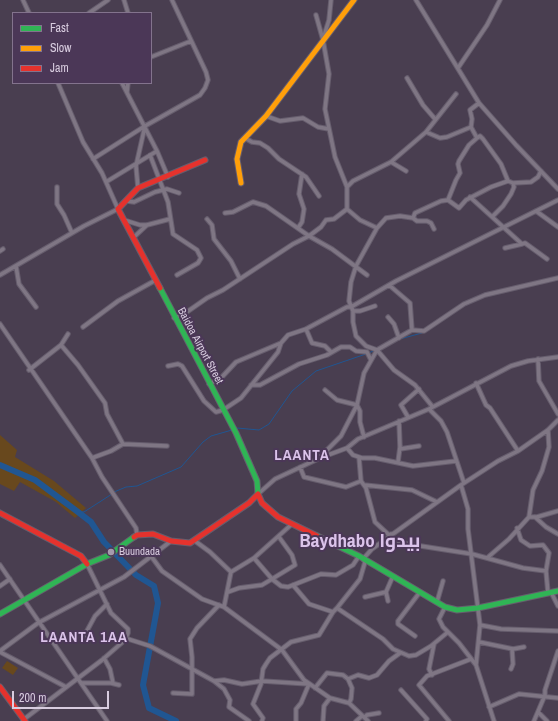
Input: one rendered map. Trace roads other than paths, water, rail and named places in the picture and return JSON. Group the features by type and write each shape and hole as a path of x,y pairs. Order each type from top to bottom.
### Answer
{"main road":[{"path":"241,183 237,160 241,142 266,116 354,0"},
{"path":"118,208 138,188 168,177 205,160"},
{"name":"Baidoa Airport Street","path":"118,208 156,280 179,329 236,432 257,481 258,494"},
{"path":"0,614 87,564 109,555 137,535 153,534 170,541 190,543 195,541 250,503 258,494 266,507 278,517 361,558 444,607 457,610 478,608 558,591"},
{"path":"0,513 81,556 87,564"},
{"path":"0,687 24,721"}],"street":[{"path":"23,0 28,12"},
{"path":"90,12 108,0"},
{"path":"124,0 128,12"},
{"path":"93,159 145,126 200,95 205,88 208,80 206,72 172,0"},
{"path":"323,40 329,20 331,0"},
{"path":"416,0 479,103 558,189"},
{"path":"458,68 486,25 500,0"},
{"path":"316,16 323,40 328,74 325,109 335,157 347,186 347,209 360,220 377,228"},
{"path":"152,58 191,41"},
{"path":"407,78 423,105 435,119"},
{"path":"0,275 118,208 106,182 83,142 58,84"},
{"path":"123,84 157,150 168,177"},
{"path":"128,84 128,92"},
{"path":"347,186 353,180 391,162 426,132 456,94"},
{"path":"477,138 471,126 472,119 470,110 479,103"},
{"path":"266,116 280,121 303,118 318,127 329,129"},
{"path":"138,188 137,163 145,126"},
{"path":"426,132 440,138 447,137 471,126"},
{"path":"448,200 460,173 459,161 469,145 480,136 501,164 508,182"},
{"path":"245,138 252,142 264,144 279,158 309,180 319,196"},
{"path":"106,182 157,150"},
{"path":"150,155 161,179 163,190 168,202 173,234 197,250 201,258 198,263 177,275"},
{"path":"391,162 406,171"},
{"path":"448,200 456,208 459,208 470,197 491,187 508,182 531,182 538,177 541,171"},
{"path":"298,228 302,222 304,209 299,194 302,174"},
{"path":"492,216 503,206 511,194 514,187 512,183"},
{"path":"57,187 57,204 72,233"},
{"path":"126,201 134,202 155,192 167,189 179,193"},
{"path":"470,197 504,226 522,244"},
{"path":"413,218 415,213 440,201 448,200"},
{"path":"168,366 178,364 182,366 204,401 216,412 223,410 241,398 278,352 281,344 288,335 306,329 352,307 389,285 558,200"},
{"path":"225,213 233,212 253,202 270,208 309,236 332,249 367,275"},
{"path":"174,318 180,316 240,279 293,244 309,236 321,227 326,220 334,219 347,209"},
{"path":"536,211 558,227"},
{"path":"434,229 431,223 417,221 413,218 400,216 386,218 377,228 356,266 348,295 353,311 353,322 356,336 366,346 377,350 394,370 419,389 441,421 454,449 468,509 468,529 480,625 476,665"},
{"path":"134,237 147,225 170,218"},
{"path":"208,219 212,225 214,239 231,261 240,279"},
{"path":"124,220 147,225"},
{"path":"505,248 525,243 547,259"},
{"path":"16,266 19,284 36,307"},
{"path":"320,458 341,436 356,405 364,373 377,350 412,330 424,331 464,304 485,295 558,278"},
{"path":"83,327 118,301 156,280"},
{"path":"389,285 403,295 410,303 412,330"},
{"path":"353,311 360,311 375,306"},
{"path":"179,329 178,321 180,316"},
{"path":"388,318 394,324 399,338"},
{"path":"0,324 29,370 92,458 102,477 136,528 137,535"},
{"path":"306,329 312,343 325,346 331,352"},
{"path":"29,370 61,345 68,334"},
{"path":"209,384 221,378 236,362 281,344"},
{"path":"61,345 78,365 105,403 107,414 123,444"},
{"path":"366,346 371,360"},
{"path":"251,385 260,385 299,364 342,347 350,347 356,351 367,352"},
{"path":"258,494 275,479 320,458 347,448 364,437 431,408 511,366 538,359 558,357"},
{"path":"538,359 539,381 558,414"},
{"path":"476,384 486,405 490,408 518,451"},
{"path":"408,417 401,405 419,389"},
{"path":"325,390 337,400 356,405 360,411 360,422 364,437"},
{"path":"254,558 280,586 288,587 321,574 336,575 353,565 390,535 463,484 498,461 518,451 548,430 558,420"},
{"path":"398,462 400,449 399,421"},
{"path":"529,517 533,490 542,471 549,447 548,430"},
{"path":"92,458 111,452 123,444 167,446"},
{"path":"400,449 419,446"},
{"path":"347,448 353,455 359,457 424,466 456,461"},
{"path":"359,457 361,481 364,484 375,522 390,535 393,540 408,544 472,554 523,568 546,571"},
{"path":"300,467 304,477 346,487 361,481"},
{"path":"364,484 412,490 438,502"},
{"path":"487,558 529,517 558,511"},
{"path":"534,516 558,534"},
{"path":"231,572 254,558 292,524"},
{"path":"517,528 521,540 530,546 543,544 549,553 546,571 550,592 558,606"},
{"path":"228,592 239,588 262,586 295,565 292,555 279,537"},
{"path":"66,687 0,651 38,623 124,577 170,541"},
{"path":"195,541 210,552 231,572"},
{"path":"151,556 162,571 202,599 224,607 282,650 298,674 309,684 330,698 348,703 368,721"},
{"path":"262,721 263,718 254,704 262,681 263,669 266,664 270,658 291,642 319,635 333,612 360,579 365,562 361,558"},
{"path":"24,721 104,658 126,638 128,629 111,613 87,564"},
{"path":"0,565 24,599 38,623 82,683 107,721"},
{"path":"224,607 231,572"},
{"path":"388,601 386,592 393,576"},
{"path":"0,586 10,579"},
{"path":"437,602 443,581"},
{"path":"293,585 309,604 333,612"},
{"path":"365,597 386,592"},
{"path":"416,636 398,624 398,622 420,592"},
{"path":"82,640 95,616 107,604"},
{"path":"173,693 191,694 193,670 190,640 193,632 219,605"},
{"path":"444,607 439,619 443,628 476,665 494,721"},
{"path":"337,608 400,653 409,656 416,655 434,644 448,632"},
{"path":"480,625 501,629 558,631"},
{"path":"126,638 150,646 214,681 224,689 230,700 228,705 229,707 249,721"},
{"path":"479,642 512,649 524,647"},
{"path":"432,675 429,669 434,644"},
{"path":"511,669 514,664 512,649"},
{"path":"534,721 545,695 545,690 558,651"},
{"path":"348,679 358,675 370,678 377,675 389,661 400,653"},
{"path":"104,658 110,669 112,683"},
{"path":"449,721 419,685 427,676 471,659"},
{"path":"315,688 328,673 343,675 348,679 352,688 351,699 348,703"},
{"path":"214,681 224,680 242,684 262,681 309,684"},
{"path":"82,683 112,683 119,685"},
{"path":"296,721 296,709 301,703 309,684"},
{"path":"401,690 427,719 426,721"},
{"path":"490,707 519,694 545,695 558,698"},
{"path":"323,721 324,706 330,698"},
{"path":"538,712 547,721"},
{"path":"356,721 363,716 379,713"}],"waterway":[{"path":"400,339 422,333"},
{"path":"369,353 375,350"},
{"path":"237,428 259,430 269,424 292,391 316,371 366,354"},
{"path":"114,492 126,487 137,486 181,467 203,442 211,436 232,430"},
{"path":"0,465 35,480 91,522 104,542 136,575 154,586 158,603 143,685 149,708 176,721"},
{"path":"78,512 84,512 112,494"}],"place":[{"name":"Buundada","path":"111,552"}],"district":[{"name":"LAANTA","path":"302,456"},
{"name":"Baydhabo بيدوا","path":"360,542"},
{"name":"LAANTA 1AA","path":"84,638"}]}
